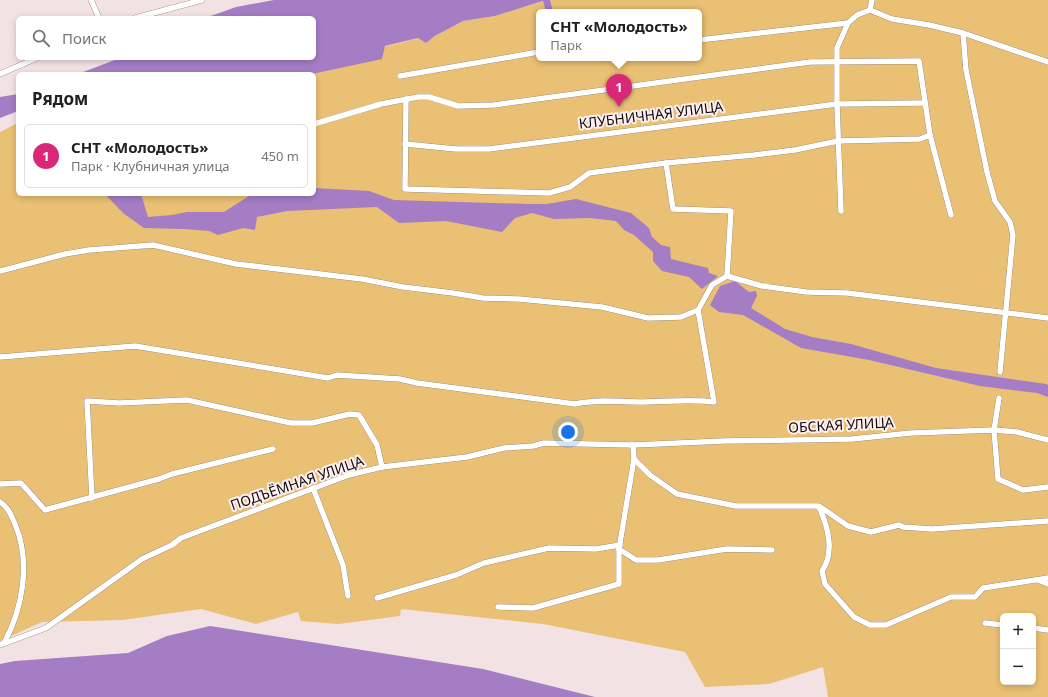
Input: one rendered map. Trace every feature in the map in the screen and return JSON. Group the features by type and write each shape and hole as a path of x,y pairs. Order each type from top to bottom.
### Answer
{"street":[{"path":"91,0 98,16"},
{"path":"142,16 202,0"},
{"path":"870,10 872,0"},
{"path":"841,211 837,104 837,48 848,23 857,15 870,10 892,19 930,25 963,33 1048,62"},
{"path":"702,40 848,23"},
{"path":"963,33 966,70 987,172 995,201 1010,222 1013,235 1000,372"},
{"path":"400,76 536,53"},
{"path":"0,74 32,60"},
{"path":"316,123 381,104 406,99 429,97 458,106 494,105 789,65 837,61 919,61 930,135 951,215"},
{"path":"406,99 405,188 549,193 570,188 589,173 666,163 768,154 838,140 920,138 930,135"},
{"name":"КЛУБНИЧНАЯ УЛИЦА","path":"406,144 456,149 489,149 837,104 925,103"},
{"path":"666,163 673,209 731,211 728,276"},
{"path":"0,271 65,254 90,250 153,245 236,264 362,279 403,287 453,292 484,298 519,299 602,307 648,318 681,316 698,310"},
{"path":"0,357 135,346 328,378 337,375 400,379 575,404 585,401 642,402 692,399 714,402 698,310 712,285 728,276 762,286 806,292 847,293 965,307 1005,314 1048,318"},
{"path":"999,398 994,430 998,479 1023,490 1048,488"},
{"path":"92,498 87,401 119,403 187,400 291,423 312,423 350,414 359,415 377,445 382,467"},
{"name":"ОБСКАЯ УЛИЦА","path":"633,445 724,440 852,439 911,433 994,430 1017,432 1048,440"},
{"name":"ПОДЪЁМНАЯ УЛИЦА","path":"2,644 46,628 142,559 172,545 181,538 349,475 382,467 467,457 504,448 533,446 544,443 633,445"},
{"path":"498,607 533,608 619,584 619,547 634,459 633,445"},
{"path":"0,484 21,483 45,510 92,498 172,474 273,449"},
{"path":"634,459 650,475 677,494 736,506 819,506 848,526 871,532 899,525 903,527 932,529 1048,521"},
{"path":"313,488 343,565 348,596"},
{"path":"0,502 8,507 18,531 24,556 21,594 13,627 2,644"},
{"path":"819,506 826,521 829,547 828,563 822,571 825,584 854,617 870,625 886,625 952,597 975,597 982,588 1048,578"},
{"path":"377,598 456,575 484,563 549,548 596,549 619,547 636,560 658,560 727,550 772,550"},
{"path":"1038,580 1048,584"},
{"path":"985,623 1000,625"},
{"path":"1036,628 1048,630"}],"shaded area":[{"path":"274,0 550,0 552,9 545,9 543,1 495,16 463,21 435,36 426,43 418,38 385,46 382,59 316,73 83,72 115,60 316,60 316,16 211,16 236,7"},
{"path":"550,0 1048,0 1048,697 828,697 823,667 769,684 705,687 685,652 543,624 401,609 400,616 338,624 301,621 298,612 256,624 201,609 122,620 42,622 0,641 0,132 16,124 16,196 316,196 316,72 285,72 419,38 426,43 435,36 463,21 495,16 544,1 545,9 536,9 536,61 702,61 702,9 552,9"},
{"path":"16,94 16,112 0,118 0,97"},
{"path":"316,188 369,191 394,200 547,204 576,199 631,213 649,228 652,237 661,245 670,247 671,259 708,268 709,273 718,276 702,289 689,277 662,271 653,261 653,252 634,235 624,230 616,221 590,218 554,219 532,213 515,218 502,232 446,221 399,223 377,207 287,211 257,217 255,230 243,228 218,235 209,231 144,228 123,213 107,196 142,196 148,217 187,212 224,212 249,196 316,196"},
{"path":"735,281 749,292 756,291 757,296 751,308 785,329 812,337 851,344 936,368 1046,384 1048,385 1048,397 1037,393 980,386 869,360 801,348 743,315 719,312 710,305 720,286"},
{"path":"210,626 483,669 595,697 0,697 0,664 15,661 128,653 167,636"}],"place":[{"name":"СНТ «Молодость»","path":"619,107"}]}
